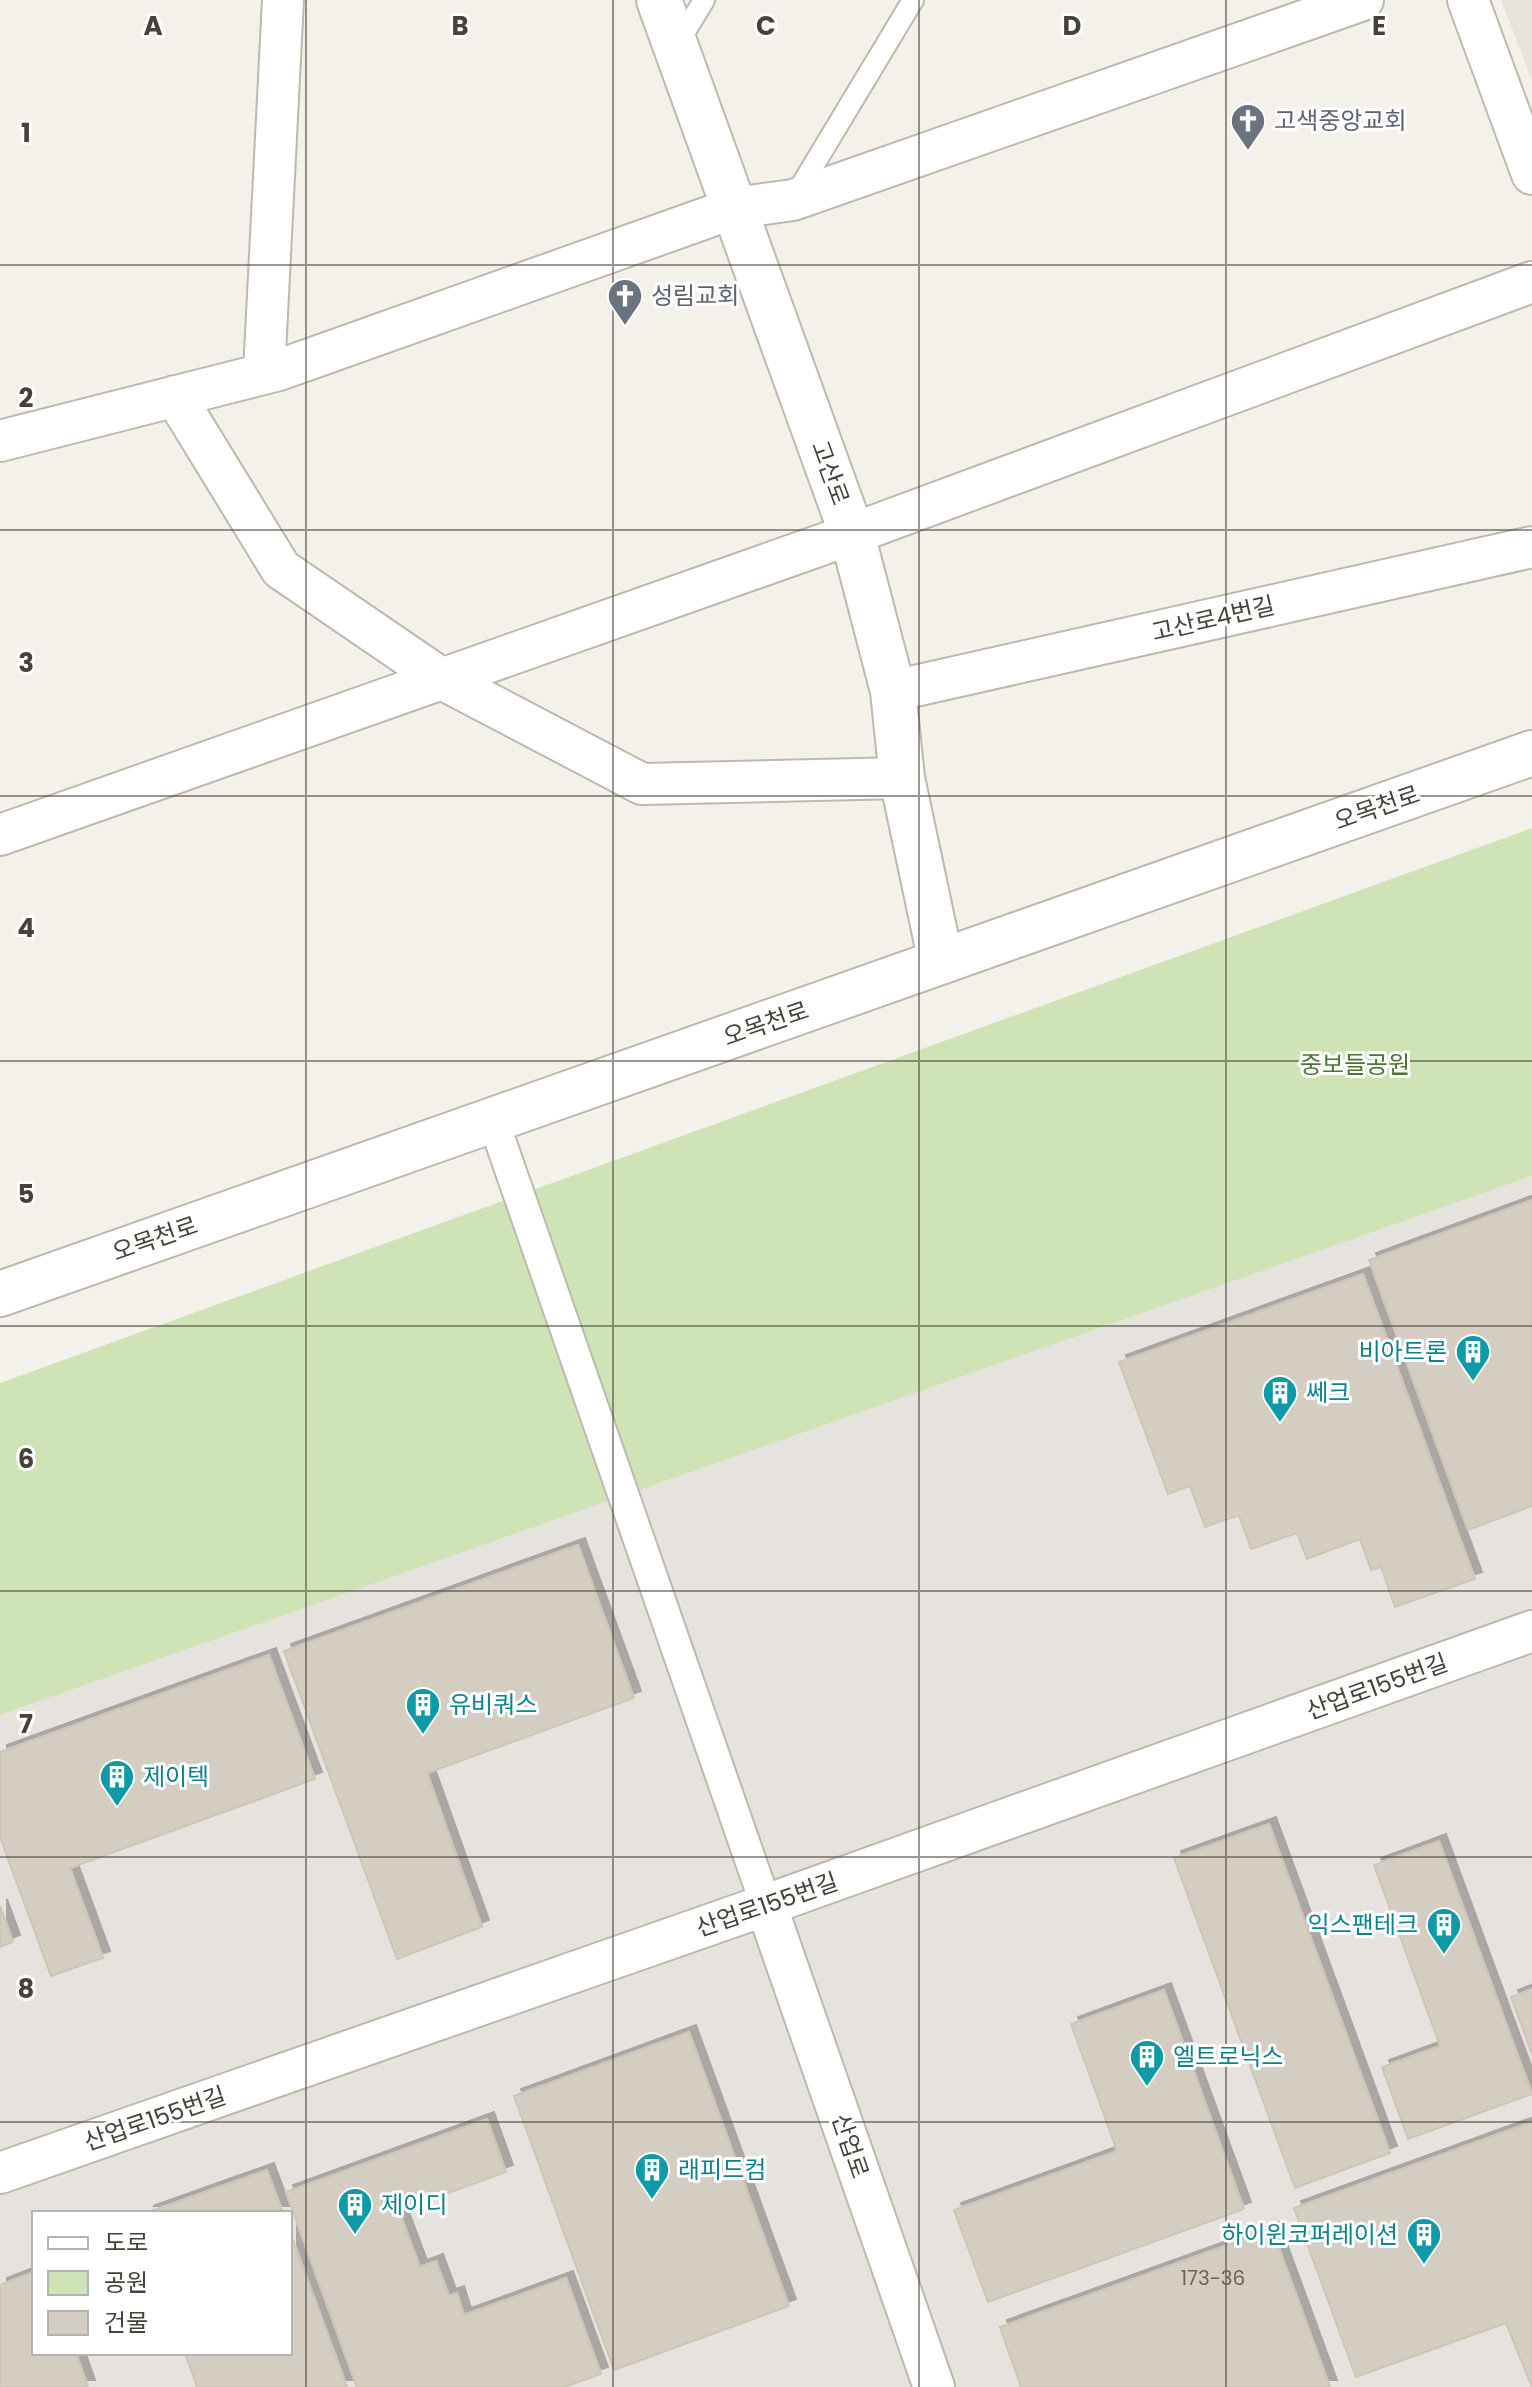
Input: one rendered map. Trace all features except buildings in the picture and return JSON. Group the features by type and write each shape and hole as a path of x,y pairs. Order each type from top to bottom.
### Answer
{"street":[{"path":"264,373 283,0"},
{"name":"고산로","path":"659,0 852,534 893,691 902,778 941,962"},
{"path":"0,441 264,373 734,208 793,200 1363,0"},
{"path":"1468,0 1532,174"},
{"path":"0,835 852,534 1532,282"},
{"path":"175,396 281,569 442,679 642,784 902,778"},
{"name":"고산로4번길","path":"893,691 1532,547"},
{"name":"오목천로","path":"0,1294 1532,753"},
{"path":"493,1120 766,1905"},
{"name":"산업로155번길","path":"0,2173 766,1905 1532,1631"},
{"name":"산업로","path":"766,1905 934,2387"}],"lane":[{"path":"675,46 704,0"},
{"path":"793,200 913,0"}],"shaded area":[{"path":"1501,0 1532,0 1532,80"},
{"path":"1532,1176 1532,2387 0,2387 0,1715"}],"green space":[{"name":"중보들공원","path":"1532,828 1532,1176 0,1715 0,1383"}],"place":[{"name":"고색중앙교회","path":"1248,152"},
{"name":"성림교회","path":"625,327"},
{"name":"비아트론","path":"1473,1383"},
{"name":"쎄크","path":"1280,1424"},
{"name":"유비쿼스","path":"423,1736"},
{"name":"제이텍","path":"117,1808"},
{"name":"익스팬테크","path":"1444,1956"},
{"name":"엘트로닉스","path":"1147,2088"},
{"name":"래피드컴","path":"652,2201"},
{"name":"제이디","path":"355,2236"},
{"name":"하이윈코퍼레이션","path":"1424,2266"}]}
